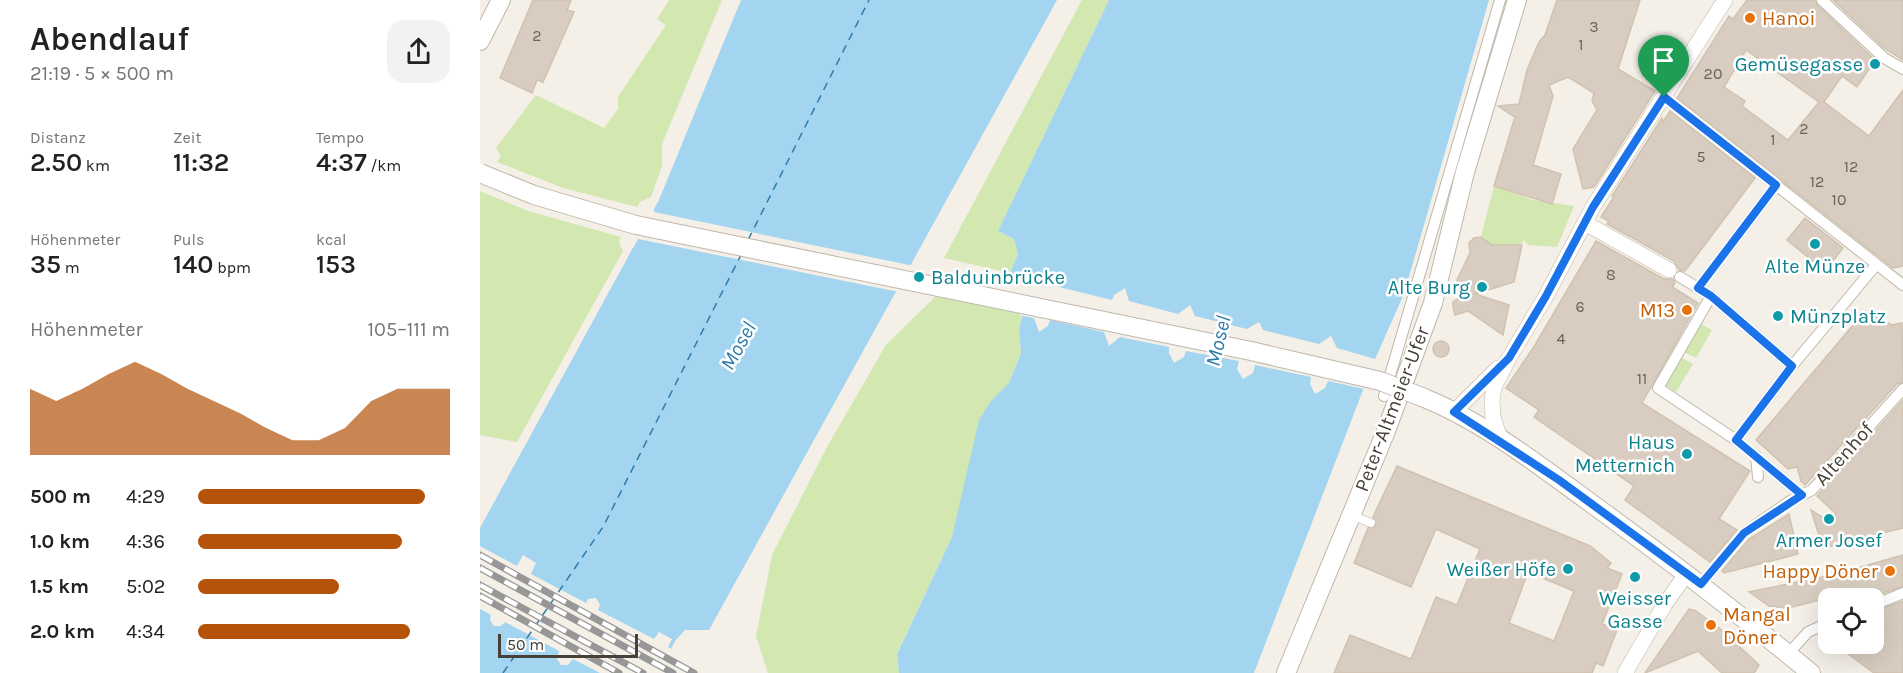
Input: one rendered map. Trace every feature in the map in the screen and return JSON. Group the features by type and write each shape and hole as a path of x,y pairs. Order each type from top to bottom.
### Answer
{"street":[{"path":"482,33 500,0"},
{"name":"Peter-Altmeier-Ufer","path":"1384,396 1500,0"},
{"name":"Peter-Altmeier-Ufer","path":"1286,673 1386,432 1433,303 1465,171 1517,0"},
{"path":"1500,439 1493,417 1494,387 1585,223 1725,0"},
{"path":"1822,0 1884,58 1903,69"},
{"path":"1664,97 1776,185 1848,237 1876,265 1903,285"},
{"path":"480,173 534,195 636,225 1251,351 1380,381 1454,412 1500,439 1694,579 1811,673"},
{"path":"1698,288 1776,185"},
{"path":"1585,223 1744,317 1792,366"},
{"path":"1736,440 1792,366 1876,265"},
{"path":"1711,296 1658,388 1736,440 1802,495"},
{"path":"1454,412 1509,358"},
{"name":"Altenhof","path":"1694,579 1744,533 1812,490 1903,389"},
{"path":"1756,456 1758,477"},
{"path":"1625,673 1665,604 1694,579"},
{"path":"1884,602 1903,593"},
{"path":"1788,654 1808,632 1818,628"}],"lane":[{"path":"1352,515 1371,523"}],"green space":[{"path":"669,0 722,0 662,144 662,166 651,197 640,202 637,207 563,188 497,162 501,156 496,148 536,95 604,128 618,109 618,97 666,25 657,19"},
{"path":"1082,0 1109,0 998,231 1014,239 1018,254 1010,273 944,258"},
{"path":"1494,186 1533,200 1574,206 1557,247 1528,245 1524,240 1520,245 1492,245 1481,237"},
{"path":"480,191 528,211 621,237 619,242 623,251 517,442 480,435"},
{"path":"937,295 1023,313 1019,328 1021,352 1009,383 991,401 952,537 897,653 899,673 768,673 756,636 772,555 828,445 886,345"},
{"path":"1699,323 1712,330 1696,358 1682,351"},
{"path":"1679,356 1693,364 1676,392 1663,384"}],"water":[{"name":"Mosel","path":"741,0 1057,0 709,630 685,630 675,641 660,673 480,673 480,528 659,200"},
{"name":"Mosel","path":"1109,0 1489,0 1404,294 1375,359 1254,673 899,673 897,654 952,537 979,420 991,401 1009,383 1021,353 1019,328 1032,284 1010,273 1018,254 1014,239 998,231"}],"pier":[{"path":"654,203 654,212 914,266 899,292 638,239 633,248 629,249"},
{"path":"1055,274 1059,287 1112,300 1114,295 1125,288 1129,301 1178,314 1190,305 1195,316 1247,329 1259,322 1263,330 1319,344 1331,336 1337,348 1375,359 1380,355 1366,394 1364,389 1328,381 1325,388 1315,394 1310,384 1311,377 1255,365 1253,373 1243,379 1237,369 1239,361 1186,351 1184,357 1174,363 1169,347 1120,337 1109,346 1104,332 1050,320 1048,326 1039,332 1034,318 1019,315 1028,285 1010,277 1043,286 1045,281"},
{"path":"480,546 517,566 523,555 536,563 531,574 586,603 588,599 596,598 600,605 598,610 654,639 659,632 672,639 668,647 674,650 663,673 600,673 573,659 568,665 561,665 557,659 559,651 505,622 501,626 494,626 490,620 491,615 480,609"}],"building":[{"path":"533,0 571,0 567,10 574,12 543,82 537,80 532,93 500,78"},
{"path":"1557,0 1640,0 1618,69 1655,91 1594,187 1583,189 1573,149 1597,110 1592,101 1594,93 1568,77 1549,85 1553,96 1533,165 1561,174 1552,204 1494,186 1515,117 1498,106 1519,104 1527,70 1539,42 1545,35"},
{"path":"1747,0 1815,0 1817,5 1875,60 1857,87 1842,76 1824,102 1869,136 1903,90 1903,266 1893,268 1677,98 1729,16 1733,19","holes":["1746,50 1819,102 1788,140 1742,106 1745,101 1724,87"]},
{"path":"1833,0 1903,0 1903,60 1884,48"},
{"path":"1670,111 1755,178 1685,271 1679,270 1674,261 1607,224 1609,221 1601,217 1662,118 1663,122"},
{"name":"Alte Münze","path":"1805,218 1843,248 1825,271 1787,240"},
{"name":"Alte Burg","path":"1481,237 1492,245 1522,245 1514,282 1475,294 1509,305 1503,335 1468,311 1455,315 1453,307 1453,302 1461,296 1457,280 1470,253 1469,243 1474,238"},
{"path":"1596,241 1664,279 1673,279 1675,283 1672,287 1698,303 1642,403 1750,471 1719,519 1737,530 1710,562 1625,500 1634,486 1534,417 1539,410 1506,388 1535,345"},
{"path":"1865,311 1892,325 1902,323 1903,382 1897,384 1805,485 1801,481 1797,467 1788,469 1756,440"},
{"path":"1441,341 1449,349 1441,357 1433,349"},
{"path":"1903,400 1903,528 1823,548 1811,510 1830,522 1836,514 1817,496"},
{"name":"Weißer Höfe","path":"1397,466 1590,546 1611,563 1607,568 1622,574 1602,624 1617,630 1603,666 1596,663 1592,673 1334,673 1350,635 1411,659 1436,597 1457,605 1480,549 1436,529 1411,587 1354,563 1368,528 1376,526 1373,517","holes":["1528,572 1574,591 1554,641 1509,623"]},
{"path":"1789,514 1798,554 1724,573 1722,571 1749,539"},
{"path":"1903,555 1903,586 1884,593 1884,588 1818,588 1818,600 1788,608 1769,606 1749,592 1832,575"},
{"path":"1903,601 1903,673 1874,673 1848,654 1884,654 1884,608"},
{"path":"1689,609 1696,611 1723,631 1759,665 1754,673 1722,673 1698,651 1645,673"}],"ferry route":[{"path":"748,240 869,0"},
{"path":"503,673 603,527 741,255"}],"railway":[{"path":"480,555 694,673"},
{"path":"480,568 673,673"},
{"path":"480,585 643,673"},
{"path":"480,596 619,673"}],"place":[{"name":"Hanoi","path":"1750,18"},
{"name":"Gemüsegasse","path":"1875,64"},
{"name":"Alte Münze","path":"1815,244"},
{"name":"Balduinbrücke","path":"919,277"},
{"name":"Alte Burg","path":"1482,287"},
{"name":"M13","path":"1687,310"},
{"name":"Münzplatz","path":"1778,316"},
{"name":"Haus Metternich","path":"1687,454"},
{"name":"Armer Josef","path":"1829,519"},
{"name":"Weißer Höfe","path":"1568,569"},
{"name":"Happy Döner","path":"1890,571"},
{"name":"Weisser Gasse","path":"1635,577"},
{"name":"Mangal Döner","path":"1711,625"}],"route":[{"path":"1664,97 1675,103 1776,185 1698,288 1711,296 1792,366 1736,440 1802,495 1744,533 1701,584 1559,480 1489,432 1454,412 1509,358 1546,296 1593,207 1664,97"}]}
